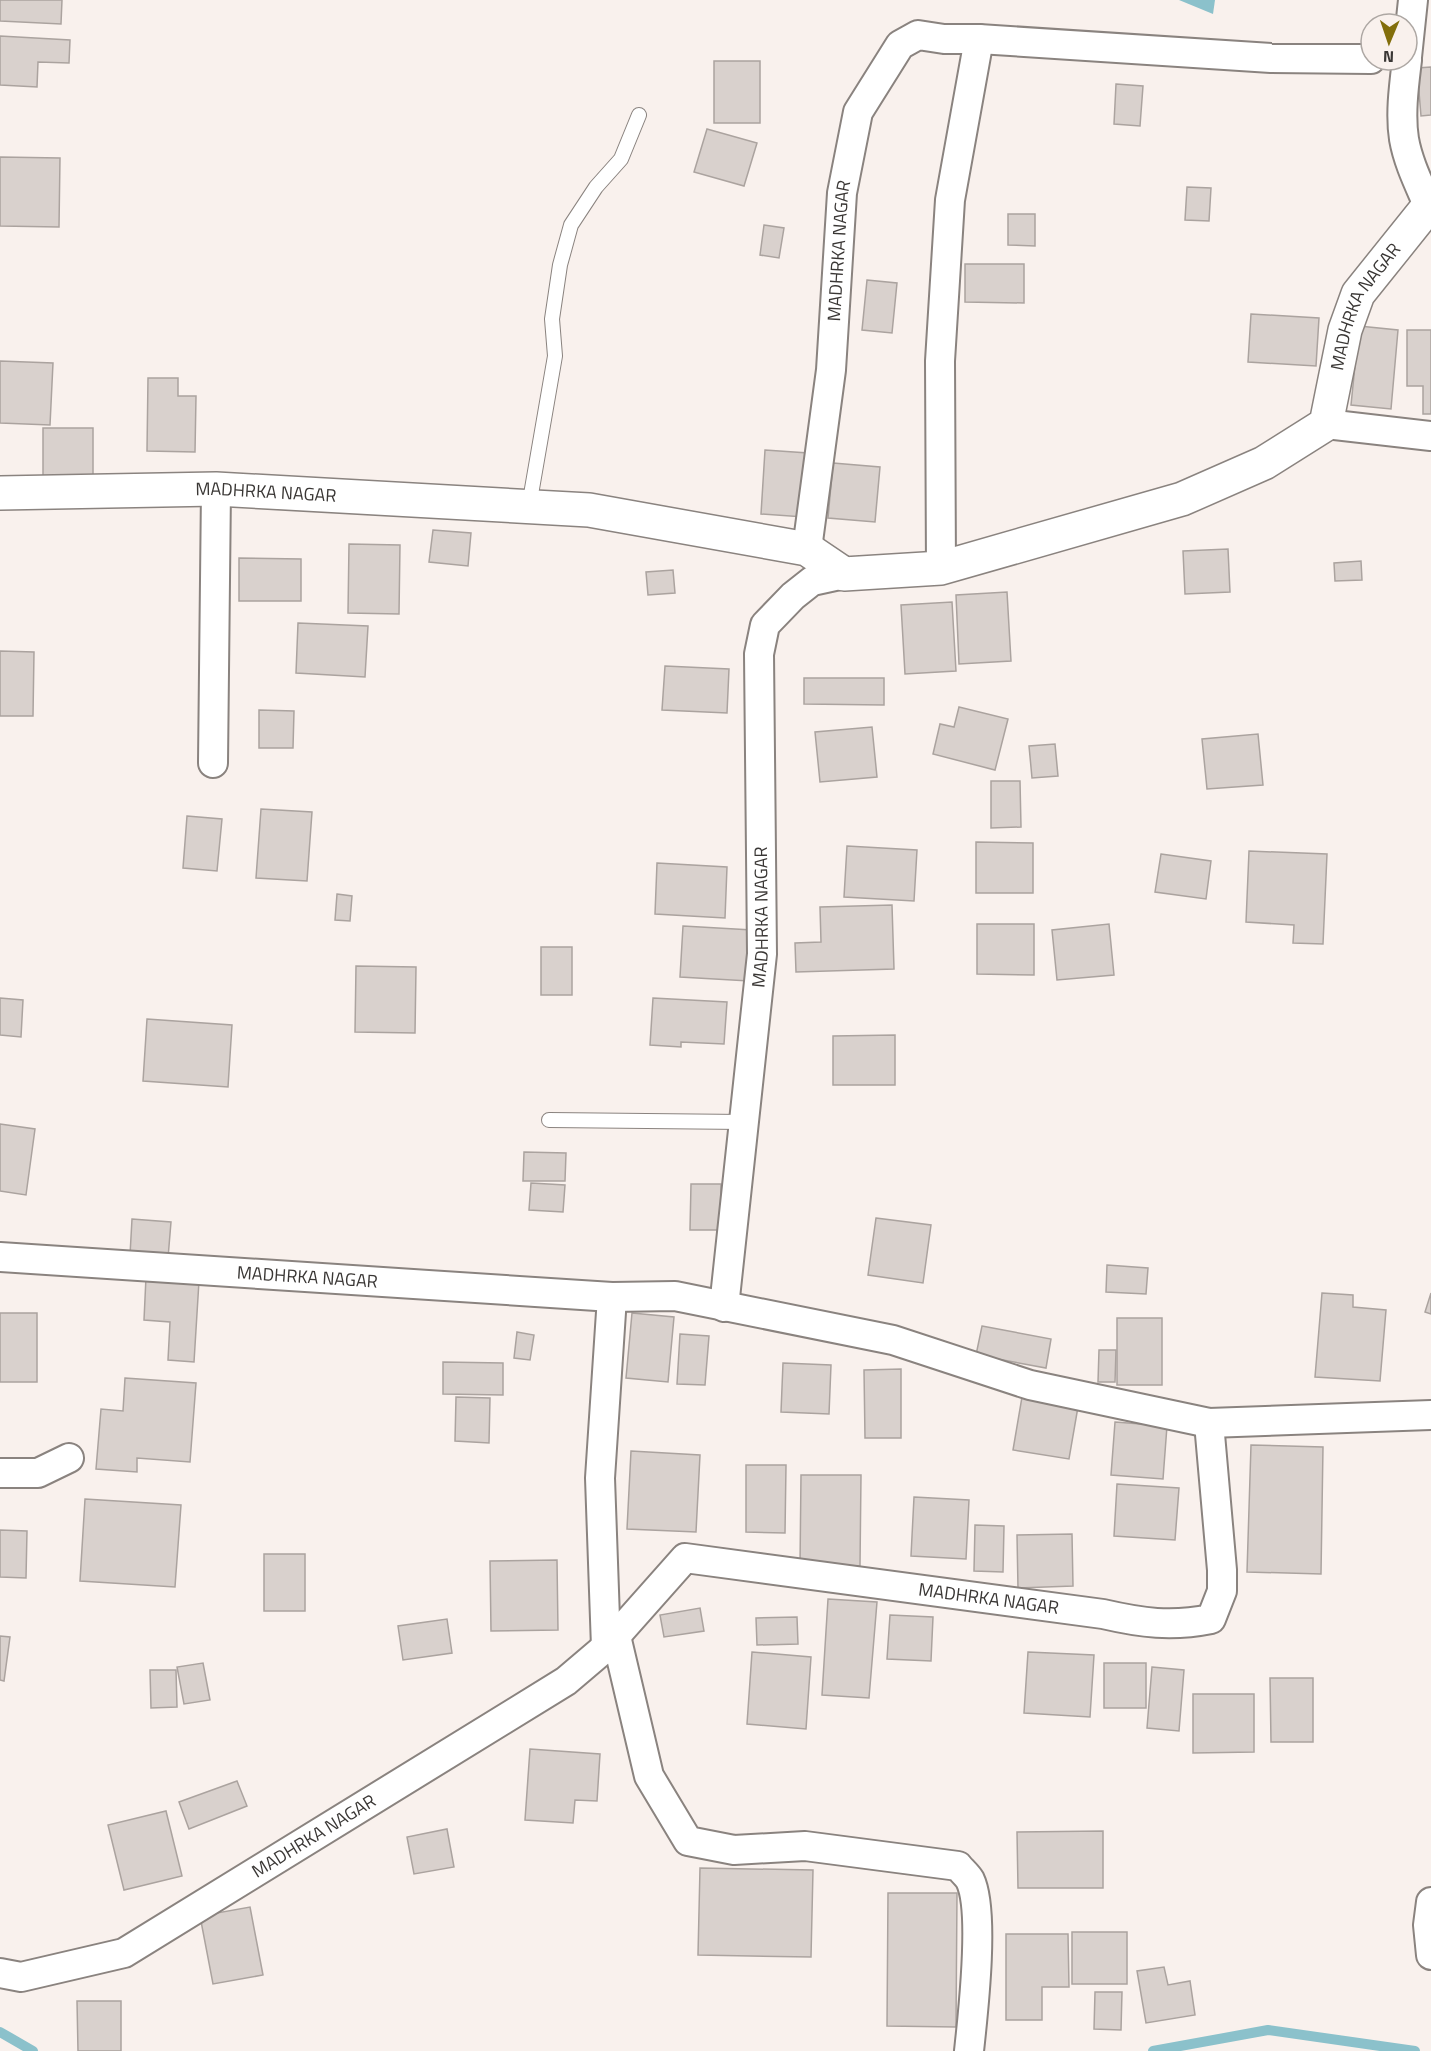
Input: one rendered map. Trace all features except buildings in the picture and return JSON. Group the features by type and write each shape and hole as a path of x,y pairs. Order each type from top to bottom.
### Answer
{"street":[{"name":"MADHRKA NAGAR","path":"807,549 831,370 842,193 858,112 900,45 918,35 944,39 979,39 1271,58 1359,59"},
{"path":"941,568 939,362 950,200 979,39"},
{"path":"1405,72 1403,94 1404,139 1413,168 1430,204"},
{"name":"MADHRKA NAGAR","path":"724,1307 762,954 759,654 765,625 793,596 812,581 844,574 941,568 1182,499 1264,463 1326,424 1345,330 1358,294 1430,204"},
{"path":"1326,424 1431,436"},
{"path":"213,763 216,489"},
{"name":"MADHRKA NAGAR","path":"0,493 216,489 590,510 807,549 844,574"},
{"name":"MADHRKA NAGAR","path":"0,1257 612,1297 675,1296 893,1340 1030,1385 1209,1423 1431,1414"},
{"path":"612,1297 600,1478 611,1641 649,1776 688,1841 734,1850 762,1846 805,1846 958,1866 970,1880 975,1901 976,1987 969,2051"},
{"name":"MADHRKA NAGAR","path":"0,1973 21,1977 124,1953 566,1681 611,1641 685,1558 1103,1614 1143,1623 1182,1625 1211,1619 1222,1591 1222,1570 1209,1423"},
{"path":"0,1473 38,1473 69,1458"},
{"path":"1431,1902 1428,1925 1431,1955"}],"lane":[{"path":"530,506 555,357 552,319 560,265 571,225 596,187 621,159 639,115"},
{"path":"549,1120 744,1122"}],"water":[{"path":"1179,0 1215,0 1213,14"}],"waterway":[{"path":"1153,2051 1268,2030 1415,2051"},
{"path":"0,2032 33,2051"}]}
